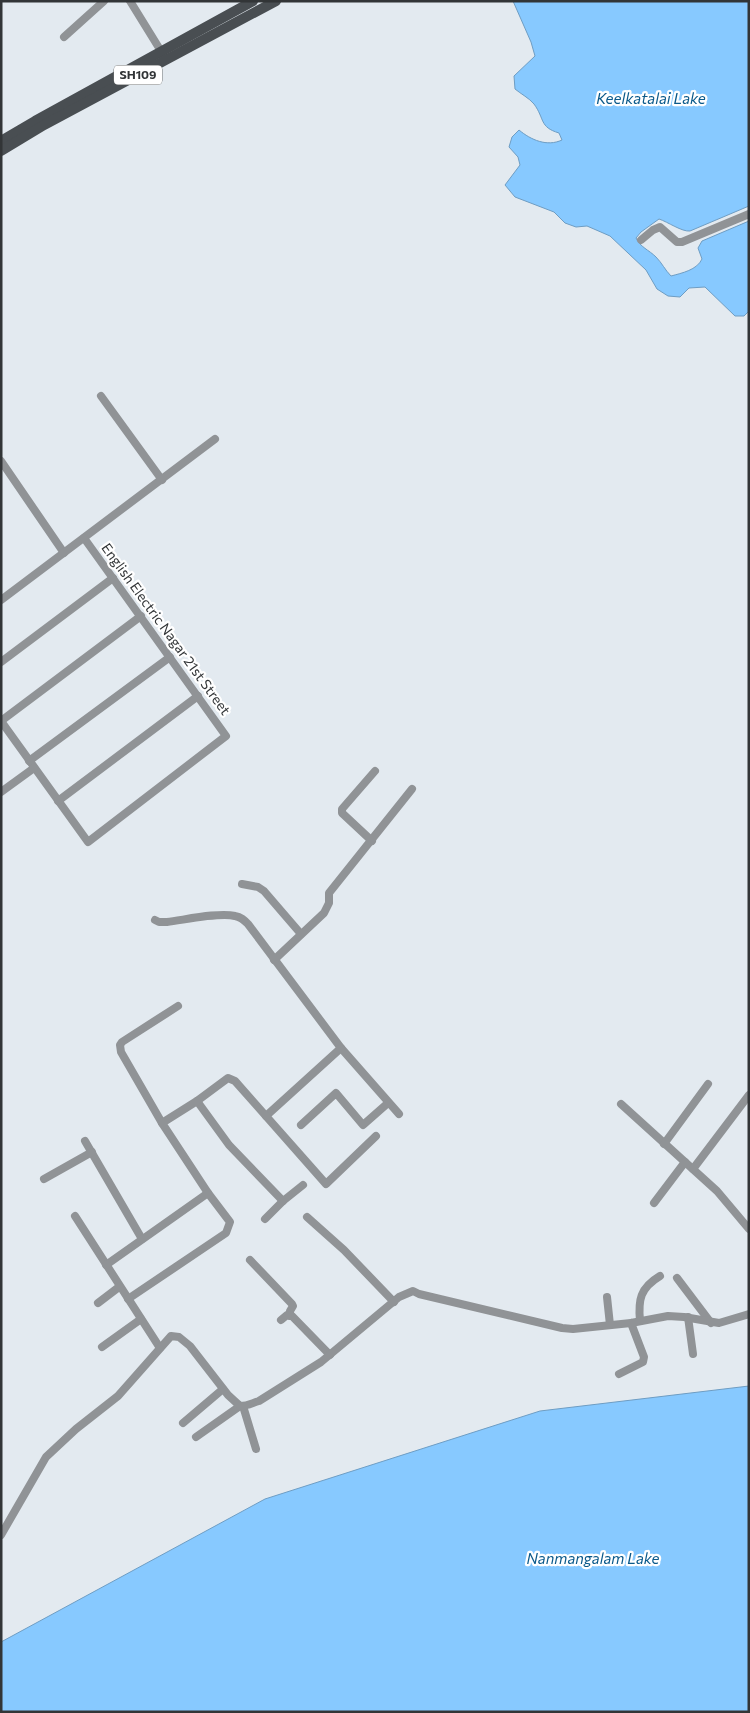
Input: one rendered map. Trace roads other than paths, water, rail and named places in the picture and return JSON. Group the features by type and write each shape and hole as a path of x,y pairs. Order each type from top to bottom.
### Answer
{"main road":[{"name":"SH109","path":"1,151 164,56 253,1"},
{"name":"SH109","path":"1,141 35,120 276,1"}],"street":[{"path":"64,37 104,1"},
{"path":"130,1 164,56"},
{"path":"641,240 660,227 677,242 682,242 749,214"},
{"path":"101,396 162,480"},
{"path":"1,600 215,439"},
{"path":"1,461 64,553"},
{"name":"English Electric Nagar 21st Street","path":"58,801 88,842 226,736 84,538"},
{"path":"1,662 113,578"},
{"path":"141,616 1,721 32,765 58,801 198,696"},
{"path":"1,792 32,765 170,657"},
{"path":"372,841 342,813 342,809 375,771"},
{"path":"274,960 327,909 329,893 412,789"},
{"path":"242,884 258,887 264,891 302,934"},
{"path":"155,920 167,922 220,915 233,915 242,918 341,1048 399,1114"},
{"path":"128,1299 226,1233 230,1222 208,1193 162,1123 121,1052 120,1045 122,1042 178,1006"},
{"path":"266,1116 341,1048"},
{"path":"162,1123 197,1101 224,1079 232,1079 326,1184 376,1136"},
{"path":"664,1144 708,1084"},
{"path":"301,1125 336,1093 362,1125 388,1103"},
{"path":"693,1169 749,1095"},
{"path":"197,1101 229,1145 283,1201"},
{"path":"621,1104 717,1191 749,1229"},
{"path":"85,1141 142,1239"},
{"path":"44,1179 92,1152"},
{"path":"654,1203 685,1162"},
{"path":"265,1219 303,1185"},
{"path":"106,1265 208,1193"},
{"path":"75,1216 160,1348"},
{"path":"307,1218 344,1250 394,1302"},
{"path":"250,1260 292,1304 290,1316"},
{"path":"640,1322 638,1306 641,1295 649,1283 660,1276"},
{"path":"677,1278 710,1322"},
{"path":"98,1303 119,1287"},
{"path":"196,1437 242,1406 259,1401 322,1362 394,1302 413,1291 562,1328 573,1329 640,1322 668,1316 688,1317 719,1323 749,1314"},
{"path":"607,1297 610,1325"},
{"path":"281,1320 287,1315 290,1316"},
{"path":"290,1316 330,1355"},
{"path":"688,1317 693,1354"},
{"path":"102,1347 140,1319"},
{"path":"619,1374 643,1362 644,1357 631,1323"},
{"path":"1,1535 46,1457 76,1429 118,1396 171,1336 179,1337 190,1346 223,1389 242,1406 256,1449"},
{"path":"183,1423 223,1389"}],"water":[{"name":"Keelkatalai Lake","path":"513,1 749,1 749,206 690,231 659,219 636,238 642,246 658,259 671,276 689,270 700,263 702,259 698,248 702,241 749,221 749,311 744,316 735,316 705,287 689,288 680,297 668,296 657,289 646,270 610,236 587,226 576,227 565,223 554,212 515,197 505,185 520,165 518,157 509,147 512,137 519,130 529,137 545,143 562,140 559,133 545,125 534,104 515,89 514,76 535,56"},
{"name":"Nanmangalam Lake","path":"749,1386 749,1712 1,1712 1,1642 265,1499 540,1411"}]}
